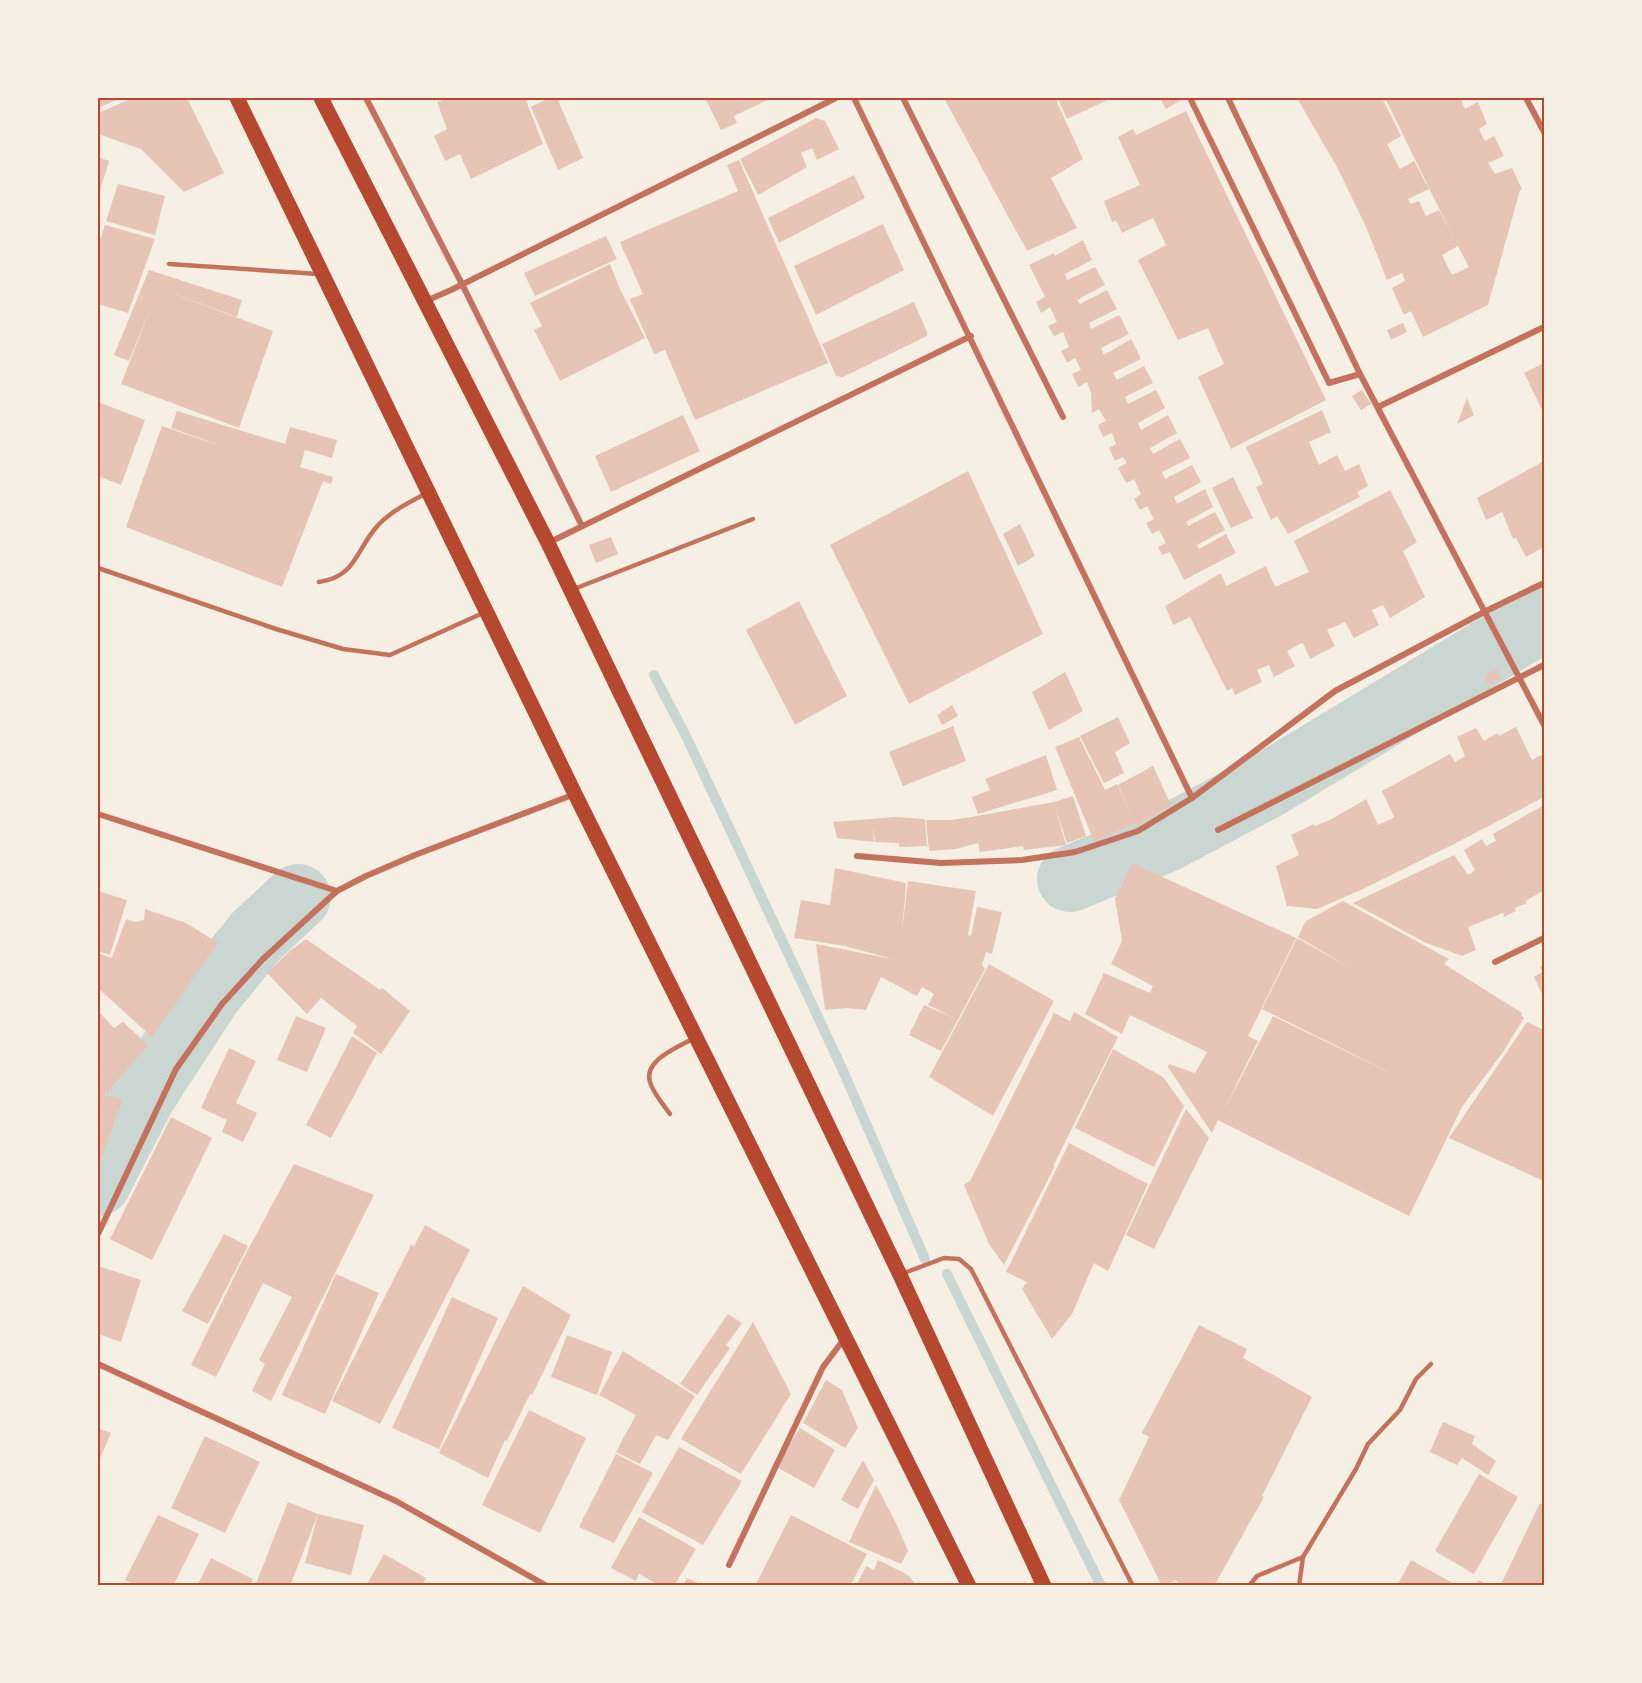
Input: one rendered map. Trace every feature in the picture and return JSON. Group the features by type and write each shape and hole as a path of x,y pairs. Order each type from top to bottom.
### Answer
{"main road":[{"path":"237,98 575,794 969,1586"},
{"path":"321,98 548,543 900,1275 1044,1586"}],"street":[{"path":"366,98 462,284 582,526"},
{"path":"426,301 836,98"},
{"path":"854,98 1192,798"},
{"path":"903,98 1063,417"},
{"path":"1190,98 1329,382 1360,374"},
{"path":"1228,98 1360,374 1545,725"},
{"path":"1526,98 1545,132"},
{"path":"1378,407 1545,327"},
{"path":"548,543 970,336"},
{"path":"857,856 941,863 1022,860 1075,852 1138,831 1192,798 1335,692 1485,611 1545,583"},
{"path":"1218,830 1545,665"},
{"path":"98,1234 176,1069 222,1004 263,959 337,891 415,855 575,794"},
{"path":"98,814 337,891"},
{"path":"1495,962 1545,938"},
{"path":"729,1565 823,1367 845,1337"},
{"path":"98,1364 396,1501 548,1586"}],"lane":[{"path":"170,264 277,273 323,274"},
{"path":"319,582 334,580 348,569 361,553 374,530 397,509 429,491"},
{"path":"570,590 753,519"},
{"path":"98,568 276,629 343,649 390,655 487,612"},
{"path":"670,1114 650,1084 648,1076 652,1065 660,1058 696,1037"},
{"path":"900,1275 944,1258 959,1259 972,1269 1133,1586"},
{"path":"1299,1586 1303,1557 1356,1469 1368,1444 1400,1410 1416,1379 1431,1364"},
{"path":"1249,1586 1257,1576 1303,1557"}],"building":[{"path":"98,98 121,98 98,108"},
{"path":"133,98 187,98 224,173 184,192 141,149 98,134 98,113"},
{"path":"449,98 525,98 543,144 471,179 460,154 445,161 434,136 447,129 437,102"},
{"path":"549,98 557,98 583,158 558,170 531,107"},
{"path":"705,98 772,98 734,116 737,123 721,130"},
{"path":"944,98 1055,98 1083,159 1051,178 1077,228 1027,251"},
{"path":"1066,98 1112,98 1067,119 1059,101"},
{"path":"1160,98 1180,98 1181,100 1166,109"},
{"path":"1297,98 1382,98 1401,136 1387,144 1400,169 1414,161 1429,189 1408,199 1410,204 1419,201 1426,216 1439,210 1453,237 1385,98 1460,98 1465,109 1478,102 1487,124 1479,129 1485,141 1494,136 1504,156 1488,163 1495,174 1512,168 1522,189 1488,305 1423,337 1411,311 1404,315 1392,288 1405,281 1402,273 1387,280 1366,227 1338,169","holes":["1458,246 1469,267 1452,275 1442,255"]},
{"path":"1186,111 1326,400 1231,449 1198,377 1224,364 1208,328 1178,340 1138,260 1166,245 1153,218 1122,233 1116,220 1112,222 1104,201 1140,185 1118,137 1133,129 1136,135"},
{"path":"816,118 825,121 839,149 817,160 812,148 801,153 807,167 758,195 740,159"},
{"path":"98,157 109,161 98,197"},
{"path":"739,160 828,363 695,420 665,350 654,354 630,299 643,294 620,242 738,191 727,165"},
{"path":"854,175 865,198 779,243 768,218"},
{"path":"118,184 165,196 155,235 106,221"},
{"path":"883,224 904,270 816,315 794,266"},
{"path":"105,225 155,239 128,313 98,304 98,246"},
{"path":"606,236 617,259 535,296 524,273"},
{"path":"1083,240 1092,260 1065,274 1067,280 1095,267 1105,285 1077,300 1080,304 1107,290 1117,309 1089,323 1091,329 1119,315 1129,334 1101,348 1104,355 1131,339 1141,359 1113,373 1117,380 1144,366 1153,383 1125,397 1128,404 1156,390 1165,408 1138,423 1141,430 1168,415 1177,433 1150,448 1153,454 1180,439 1190,458 1162,472 1165,479 1192,465 1201,482 1174,497 1177,504 1205,489 1213,507 1186,522 1188,526 1215,512 1225,530 1197,545 1199,549 1226,534 1236,553 1184,580 1170,552 1162,555 1158,547 1166,543 1159,530 1152,534 1146,523 1154,519 1147,506 1140,510 1134,499 1141,494 1134,479 1126,483 1118,468 1127,463 1123,457 1115,461 1109,448 1116,444 1112,433 1103,437 1098,425 1106,421 1099,409 1092,413 1091,393 1087,382 1078,387 1072,374 1081,370 1075,358 1067,363 1061,351 1069,347 1063,332 1054,336 1048,326 1057,322 1050,307 1041,313 1036,302 1045,297 1029,265 1054,253 1055,256"},
{"path":"610,264 645,338 560,381 534,330 542,326 530,303"},
{"path":"149,270 242,300 237,317 158,288 273,331 239,428 121,384 151,307 129,361 114,355"},
{"path":"914,302 927,336 843,377 836,376 822,344"},
{"path":"1403,323 1407,332 1391,340 1387,330"},
{"path":"1544,363 1544,414 1524,373"},
{"path":"1362,390 1371,404 1361,410 1352,396"},
{"path":"1467,398 1474,415 1457,424"},
{"path":"98,402 145,420 121,485 98,476"},
{"path":"1322,410 1331,432 1309,442 1319,465 1337,455 1345,471 1359,464 1368,486 1357,492 1360,497 1288,534 1277,516 1271,520 1256,487 1263,484 1246,447"},
{"path":"177,411 285,444 290,427 337,440 332,458 305,450 300,467 333,477 331,484 323,481 282,587 126,527 162,426 230,449 171,428"},
{"path":"683,415 700,451 611,492 595,456"},
{"path":"1544,461 1544,547 1526,557 1516,538 1513,539 1502,512 1486,520 1477,498"},
{"path":"968,471 1043,634 909,704 830,545"},
{"path":"1233,477 1253,518 1231,528 1212,488"},
{"path":"1390,490 1417,542 1403,551 1425,597 1390,618 1383,605 1372,610 1379,625 1354,638 1345,622 1327,630 1335,646 1310,659 1303,643 1300,644 1287,651 1295,666 1274,677 1269,665 1257,670 1262,682 1235,695 1232,688 1227,691 1190,617 1173,625 1165,606 1221,573 1226,586 1266,566 1275,587 1309,572 1294,541"},
{"path":"1020,524 1035,556 1018,566 1003,534"},
{"path":"611,537 618,554 596,563 589,545"},
{"path":"799,601 847,696 795,725 746,630"},
{"path":"1496,669 1501,678 1489,685 1484,676"},
{"path":"1065,672 1083,711 1049,730 1032,692"},
{"path":"952,705 958,716 942,725 937,715"},
{"path":"1118,717 1130,743 1115,752 1124,773 1104,783 1080,736"},
{"path":"953,726 966,761 903,786 889,752"},
{"path":"1516,727 1532,760 1543,754 1544,797 1363,889 1317,909 1287,906 1276,866 1299,855 1291,835 1314,824 1315,826 1330,820 1366,799 1378,825 1389,820 1394,817 1382,791 1450,754 1455,762 1465,756 1457,737 1476,728 1484,741"},
{"path":"1079,737 1105,790 1117,784 1132,817 1118,785 1153,766 1171,805 1137,826 1136,823 1094,841 1055,747"},
{"path":"1046,755 1057,790 978,814 972,797 990,790 985,779"},
{"path":"1073,796 1086,836 1067,843 1055,806 1066,845 1024,850 1023,846 980,852 978,843 956,849 929,851 926,820 971,817 1054,802"},
{"path":"1544,805 1544,890 1504,917 1503,913 1468,927 1476,950 1462,956 1424,942 1353,903 1454,855 1468,875 1475,870 1464,850 1482,839 1486,846 1496,841 1493,834"},
{"path":"895,817 925,819 927,846 899,847 899,843 875,842 873,826 874,842 837,838 833,822"},
{"path":"1132,863 1296,938 1248,1036 1258,1041 1223,1112 1273,1016 1403,1079 1262,1009 1297,938 1350,968 1298,937 1306,921 1343,901 1449,959 1444,964 1522,1013 1524,1018 1503,1052 1462,1107 1409,1216 1218,1120 1212,1133 1168,1067 1169,1064 1195,1073 1207,1052 1130,1015 1122,1034 1085,1014 1104,973 1150,993 1153,986 1111,964 1122,941 1115,899"},
{"path":"835,868 906,883 902,932 908,881 976,891 968,935 971,936 977,907 1002,912 992,954 986,952 982,965 985,969 941,1051 909,1035 924,1005 954,1018 928,1005 934,994 922,987 917,996 881,977 866,1010 847,1008 825,1010 816,944 892,959 845,946 794,938 801,900 830,905"},
{"path":"98,891 127,900 110,955 98,951"},
{"path":"145,909 186,923 218,943 152,1037 98,988 98,953 112,958 126,919 135,922 144,920"},
{"path":"306,939 380,990 382,988 410,1011 381,1054 353,1033 357,1026 321,998 307,1014 267,973"},
{"path":"989,964 1054,1001 993,1116 929,1077"},
{"path":"1544,965 1544,998 1534,977 1542,972 1540,967"},
{"path":"98,1011 114,1028 123,1022 148,1045 105,1095 123,1099 98,1167"},
{"path":"1074,1012 1118,1037 1004,1265 989,1244 964,1185 970,1181 1054,1013 1070,1021"},
{"path":"296,1016 326,1028 307,1072 277,1060"},
{"path":"1527,1022 1544,1030 1544,1181 1449,1138"},
{"path":"352,1036 377,1053 331,1138 306,1125"},
{"path":"229,1048 256,1061 236,1103 257,1113 243,1142 222,1132 227,1120 201,1108"},
{"path":"1113,1049 1163,1077 1184,1106 1154,1167 1075,1128"},
{"path":"1186,1109 1209,1138 1154,1249 1126,1235"},
{"path":"171,1117 212,1138 152,1260 110,1239"},
{"path":"1069,1143 1148,1184 1108,1271 1094,1263 1072,1314 1052,1339 1022,1289 1027,1282 1006,1272"},
{"path":"294,1164 374,1195 271,1401 252,1391 265,1364 259,1360 292,1297 263,1283 216,1377 191,1365 243,1259"},
{"path":"425,1225 470,1250 380,1424 332,1401 411,1245 414,1246"},
{"path":"224,1234 248,1246 208,1324 182,1311"},
{"path":"98,1266 141,1280 121,1342 98,1334"},
{"path":"336,1274 379,1293 325,1414 282,1395"},
{"path":"523,1286 571,1315 532,1395 530,1394 507,1441 505,1440 488,1478 439,1453"},
{"path":"452,1297 498,1318 439,1449 392,1428"},
{"path":"728,1314 742,1323 726,1345 730,1348 697,1395 680,1384"},
{"path":"753,1322 791,1394 741,1474 681,1439"},
{"path":"1199,1325 1247,1349 1243,1358 1312,1397 1262,1496 1264,1497 1214,1586 1181,1586 1176,1580 1162,1586 1119,1500 1149,1437 1142,1433"},
{"path":"567,1335 612,1352 597,1395 551,1377"},
{"path":"623,1351 695,1396 668,1440 656,1435 640,1464 616,1452 636,1415 599,1395"},
{"path":"826,1380 842,1390 858,1428 845,1448 803,1423"},
{"path":"529,1410 586,1438 540,1533 482,1505"},
{"path":"1443,1422 1475,1436 1472,1444 1496,1461 1488,1475 1462,1458 1457,1465 1430,1452"},
{"path":"98,1428 111,1433 98,1463"},
{"path":"800,1428 835,1450 814,1488 775,1466"},
{"path":"205,1436 260,1462 225,1533 171,1508"},
{"path":"679,1447 742,1481 703,1545 642,1512"},
{"path":"616,1454 653,1473 614,1543 579,1527"},
{"path":"863,1460 874,1480 858,1509 841,1500"},
{"path":"1479,1474 1518,1497 1474,1574 1435,1551"},
{"path":"876,1485 908,1551 901,1564 849,1542"},
{"path":"288,1502 318,1514 290,1586 255,1586"},
{"path":"1540,1503 1544,1506 1544,1586 1500,1586"},
{"path":"318,1514 364,1525 351,1575 305,1563"},
{"path":"158,1515 199,1534 173,1586 137,1586 125,1580"},
{"path":"791,1515 867,1554 850,1586 755,1586"},
{"path":"639,1517 696,1549 674,1586 661,1586 639,1574 636,1581 611,1568"},
{"path":"384,1554 426,1578 422,1586 366,1586"},
{"path":"211,1558 253,1579 250,1586 197,1586"},
{"path":"878,1560 908,1575 917,1586 856,1586 866,1566 874,1570"},
{"path":"1411,1560 1458,1586 1397,1586"},
{"path":"687,1578 704,1586 683,1586"},
{"path":"1479,1580 1489,1586 1475,1586"}],"waterway":[{"path":"1070,879 1166,839 1268,785 1544,618"},
{"path":"654,675 686,736 840,1064 925,1259"},
{"path":"98,1183 142,1097 208,995 257,935 298,897"},
{"path":"947,1274 1101,1586"}]}
